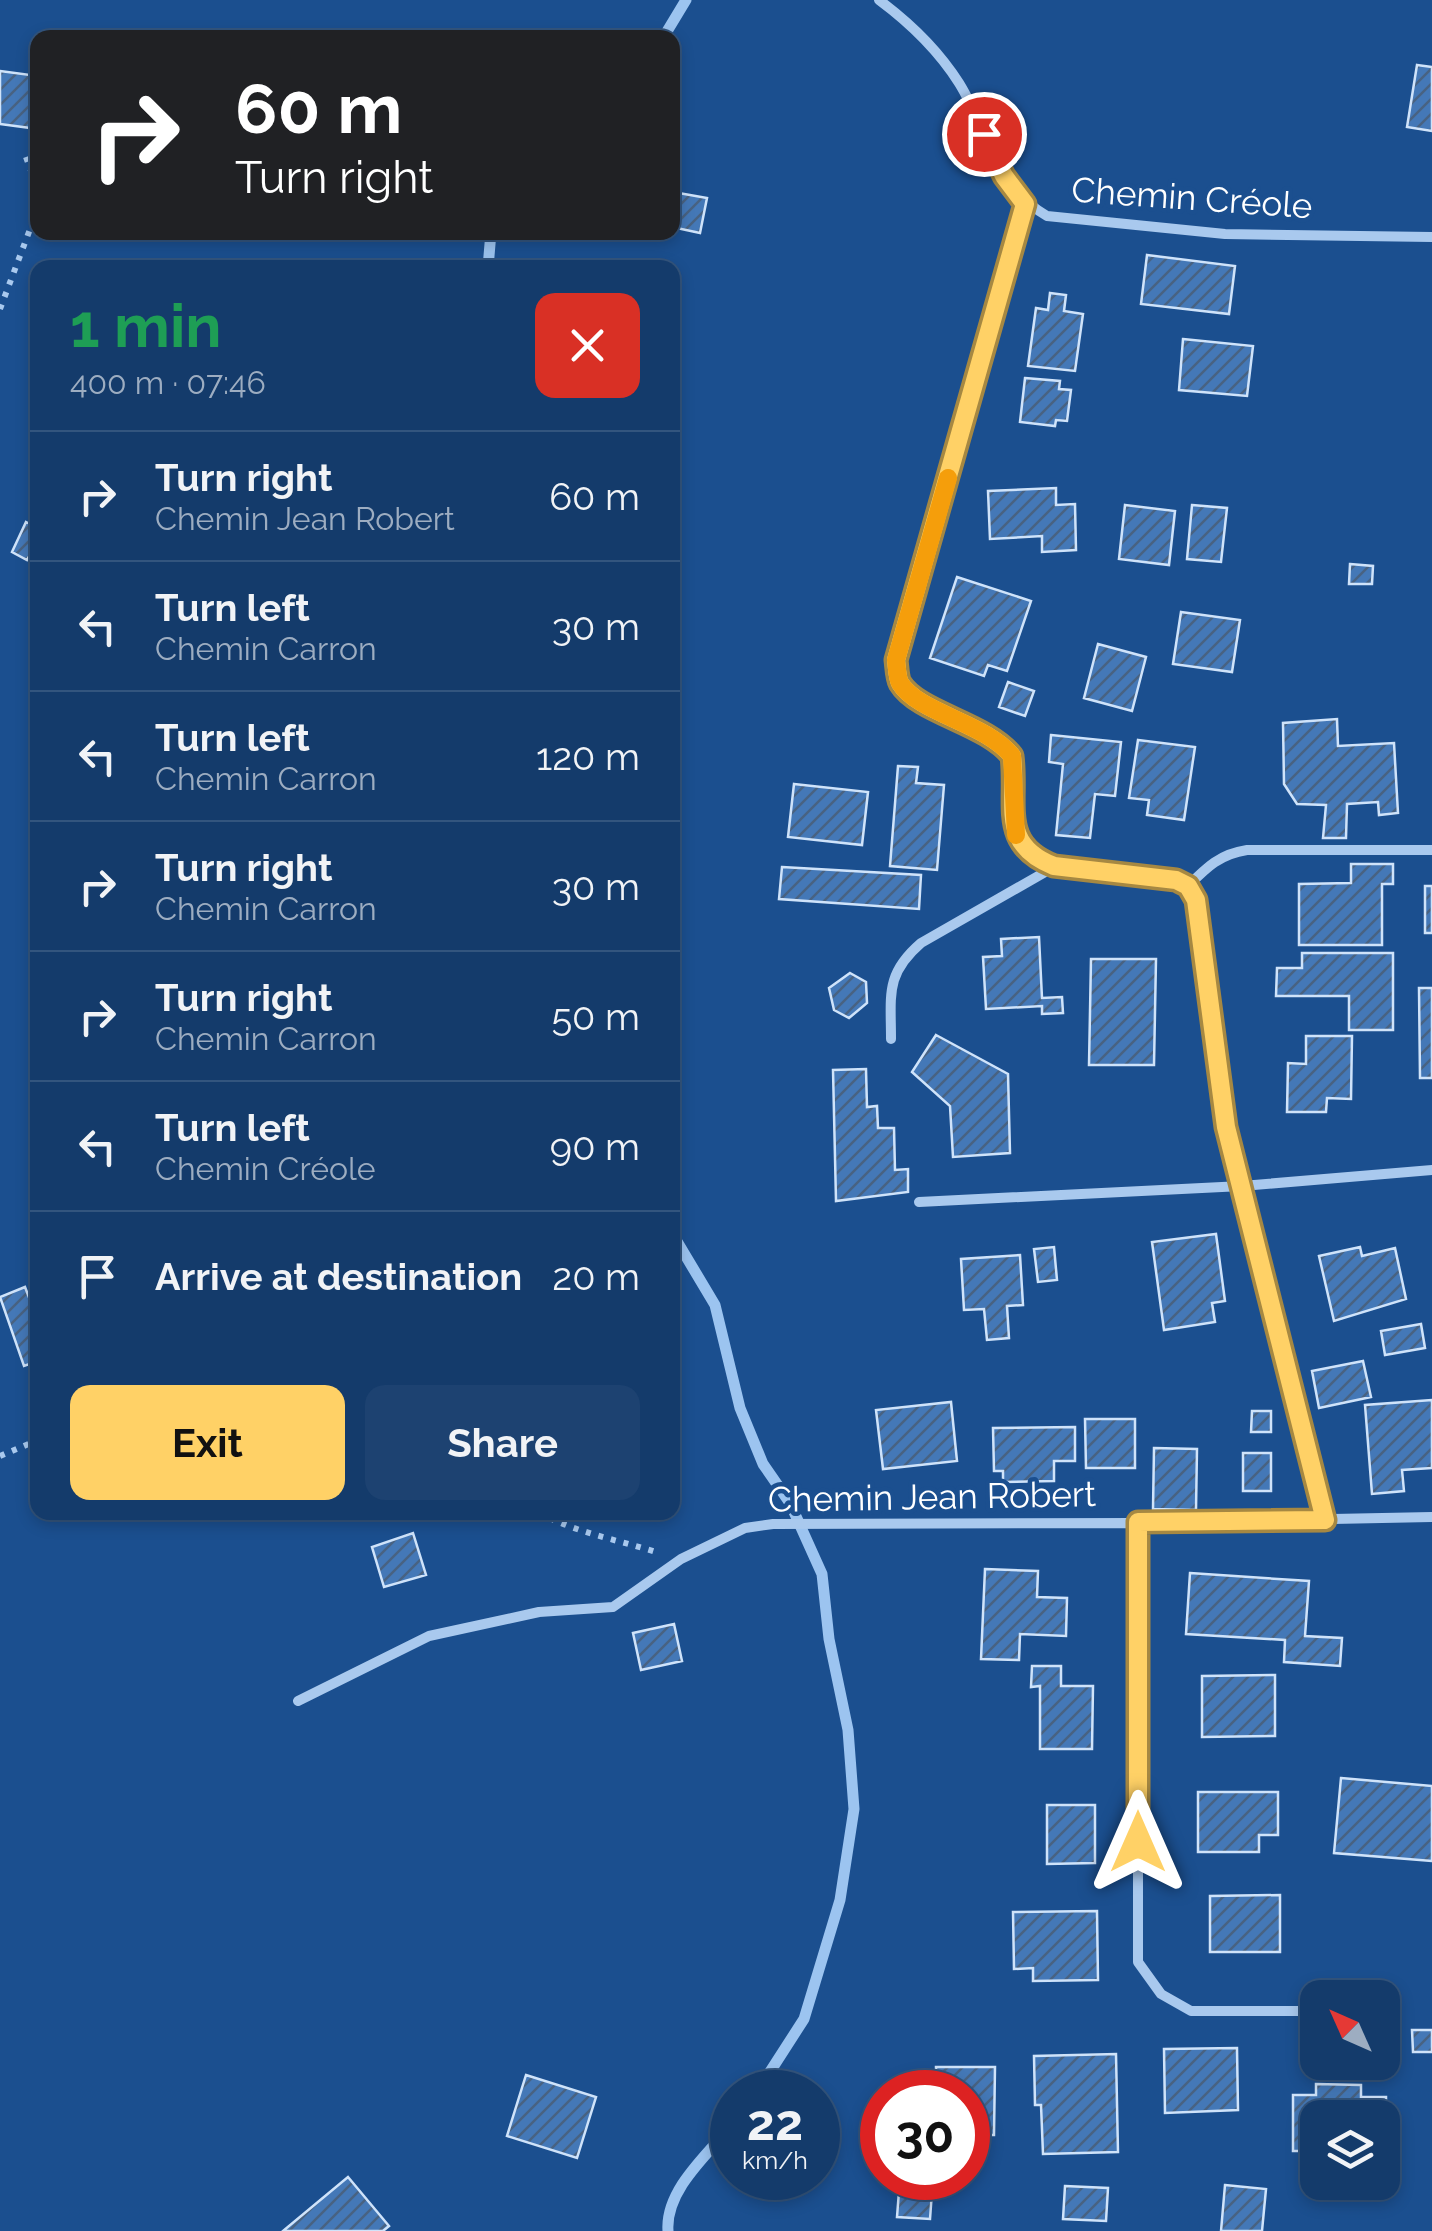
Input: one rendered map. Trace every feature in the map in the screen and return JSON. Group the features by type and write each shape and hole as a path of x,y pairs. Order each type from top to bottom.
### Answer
{"street":[{"name":"Chemin Créole","path":"879,0 936,50 961,86 1004,176 1025,204 1047,216 1225,234 1432,236"},
{"path":"1025,204 896,660 899,682 914,697 990,735 1012,756 1016,834 1023,848 1037,860 1054,866 1160,876 1188,886 1200,917 1226,1127 1325,1520"},
{"path":"1188,886 1211,863 1228,853 1247,850 1432,850"},
{"path":"891,1040 891,982 906,955 1054,866"},
{"path":"920,1202 1242,1186 1432,1170"},
{"name":"Chemin Jean Robert","path":"298,1701 428,1636 538,1612 612,1606 681,1560 745,1528 773,1524 1432,1517"},
{"path":"1138,1522 1138,1962 1161,1994 1191,2011 1300,2011"}],"path":[{"path":"26,157 30,168"},
{"path":"0,310 30,229"},
{"path":"0,1456 30,1443"},
{"path":"553,1520 598,1538 681,1560"}],"building":[{"path":"1417,65 1432,67 1432,131 1407,127"},
{"path":"0,71 30,75 30,128 0,124"},
{"path":"680,193 707,198 700,233 680,229"},
{"path":"1147,255 1235,266 1229,314 1141,304"},
{"path":"1050,293 1066,295 1064,311 1083,314 1075,371 1028,366 1036,308 1048,310"},
{"path":"1183,339 1253,346 1247,396 1179,390"},
{"path":"1025,378 1060,381 1059,389 1071,390 1067,421 1056,420 1055,426 1020,422"},
{"path":"1056,488 1056,505 1075,504 1076,550 1042,552 1042,536 990,539 988,491"},
{"path":"1125,505 1175,511 1169,565 1119,559"},
{"path":"1192,505 1227,508 1221,562 1187,559"},
{"path":"26,522 30,524 27,560 12,552"},
{"path":"1350,564 1373,566 1372,584 1349,584"},
{"path":"957,577 1031,601 1007,671 988,665 984,676 930,658"},
{"path":"1181,612 1240,620 1232,672 1173,664"},
{"path":"1098,644 1146,657 1132,711 1084,698"},
{"path":"1008,682 1034,691 1025,716 999,707"},
{"path":"1337,719 1338,746 1394,743 1398,813 1379,815 1378,802 1347,804 1346,838 1323,838 1326,805 1297,804 1284,784 1283,723"},
{"path":"1051,735 1121,742 1115,796 1095,794 1090,838 1056,835 1063,764 1049,762"},
{"path":"1138,740 1195,747 1184,820 1147,815 1149,800 1129,798"},
{"path":"898,766 918,767 916,783 944,785 937,870 890,866"},
{"path":"794,784 868,792 862,845 788,837"},
{"path":"1351,864 1393,864 1393,884 1382,884 1382,945 1299,945 1299,884 1351,883"},
{"path":"782,867 921,875 919,909 779,899"},
{"path":"1425,886 1432,886 1432,933 1425,933"},
{"path":"1039,937 1042,998 1062,997 1063,1013 1042,1014 1042,1006 986,1009 983,957 1002,956 1001,939"},
{"path":"1302,953 1393,953 1393,1030 1349,1030 1349,996 1276,996 1277,968 1302,968"},
{"path":"1091,959 1156,959 1154,1065 1089,1065"},
{"path":"850,973 866,982 867,1003 849,1018 834,1010 829,988"},
{"path":"1419,988 1432,988 1432,1078 1420,1078"},
{"path":"936,1035 1008,1074 1010,1153 953,1157 950,1106 912,1072"},
{"path":"1306,1036 1352,1036 1351,1099 1327,1098 1326,1112 1287,1112 1288,1063 1306,1064"},
{"path":"866,1069 867,1107 877,1106 878,1128 894,1128 895,1170 908,1169 908,1192 836,1201 833,1070"},
{"path":"1216,1234 1225,1301 1212,1303 1215,1322 1164,1330 1152,1242"},
{"path":"1054,1247 1057,1280 1038,1282 1034,1249"},
{"path":"1360,1247 1362,1256 1395,1248 1406,1299 1334,1321 1319,1256"},
{"path":"1020,1255 1023,1305 1007,1306 1009,1338 987,1340 984,1309 964,1310 961,1259"},
{"path":"25,1287 30,1300 30,1364 24,1366 0,1297"},
{"path":"1421,1324 1425,1348 1385,1355 1381,1331"},
{"path":"1363,1361 1371,1397 1319,1408 1312,1371"},
{"path":"1432,1400 1432,1468 1402,1470 1404,1491 1372,1494 1365,1405"},
{"path":"951,1402 957,1461 883,1469 876,1410"},
{"path":"1252,1411 1271,1411 1271,1432 1251,1432"},
{"path":"1085,1419 1135,1419 1135,1468 1086,1468"},
{"path":"1075,1427 1075,1461 1054,1461 1054,1481 1003,1482 1003,1471 994,1471 993,1428"},
{"path":"1154,1448 1197,1449 1196,1510 1153,1509"},
{"path":"1243,1453 1271,1453 1271,1491 1243,1491"},
{"path":"413,1533 426,1575 384,1587 372,1547"},
{"path":"985,1569 1038,1571 1037,1597 1067,1598 1066,1636 1020,1634 1019,1660 981,1659"},
{"path":"1190,1573 1309,1581 1305,1636 1342,1638 1340,1666 1284,1662 1285,1640 1186,1634"},
{"path":"674,1624 682,1661 641,1670 633,1633"},
{"path":"1032,1666 1061,1666 1061,1686 1093,1686 1092,1749 1040,1749 1040,1686 1031,1687"},
{"path":"1275,1675 1275,1736 1202,1737 1202,1676"},
{"path":"1341,1778 1432,1786 1432,1861 1334,1853"},
{"path":"1198,1792 1278,1792 1278,1835 1259,1835 1259,1852 1198,1852"},
{"path":"1047,1805 1095,1805 1095,1863 1047,1864"},
{"path":"1280,1895 1280,1952 1210,1952 1210,1896"},
{"path":"1097,1911 1098,1980 1033,1981 1033,1968 1014,1969 1013,1912"},
{"path":"1412,2030 1432,2030 1432,2052 1413,2052"},
{"path":"1237,2048 1238,2110 1165,2113 1164,2049"},
{"path":"1116,2054 1118,2152 1043,2154 1041,2105 1035,2105 1034,2056"},
{"path":"995,2067 994,2135 990,2135 990,2070 936,2070"},
{"path":"526,2075 596,2097 577,2158 507,2136"},
{"path":"1316,2084 1361,2085 1361,2097 1386,2100 1300,2100 1300,2151 1293,2151 1293,2095 1316,2095"},
{"path":"348,2177 389,2226 383,2231 283,2231"},
{"path":"1225,2185 1266,2189 1262,2231 1221,2231"},
{"path":"1065,2186 1108,2188 1106,2221 1063,2219"},
{"path":"898,2200 931,2200 930,2219 897,2217"}],"waterway":[{"path":"668,30 686,0"},
{"path":"489,260 490,240"},
{"path":"680,1246 715,1305 740,1408 763,1464 790,1503 822,1574 829,1639 848,1730 854,1809 840,1900 804,2019 771,2070"},
{"path":"668,2231 673,2201 710,2149"}],"slow traffic":[{"path":"948,478 896,660 899,682 914,697 990,735 1012,756 1016,835"}],"route":[{"path":"984,134 1004,176 1025,204 896,660 899,682 914,697 990,735 1012,756 1016,834 1023,848 1037,860 1054,866 1176,880 1188,886 1196,900 1226,1127 1325,1520 1138,1522 1138,1842"}]}
